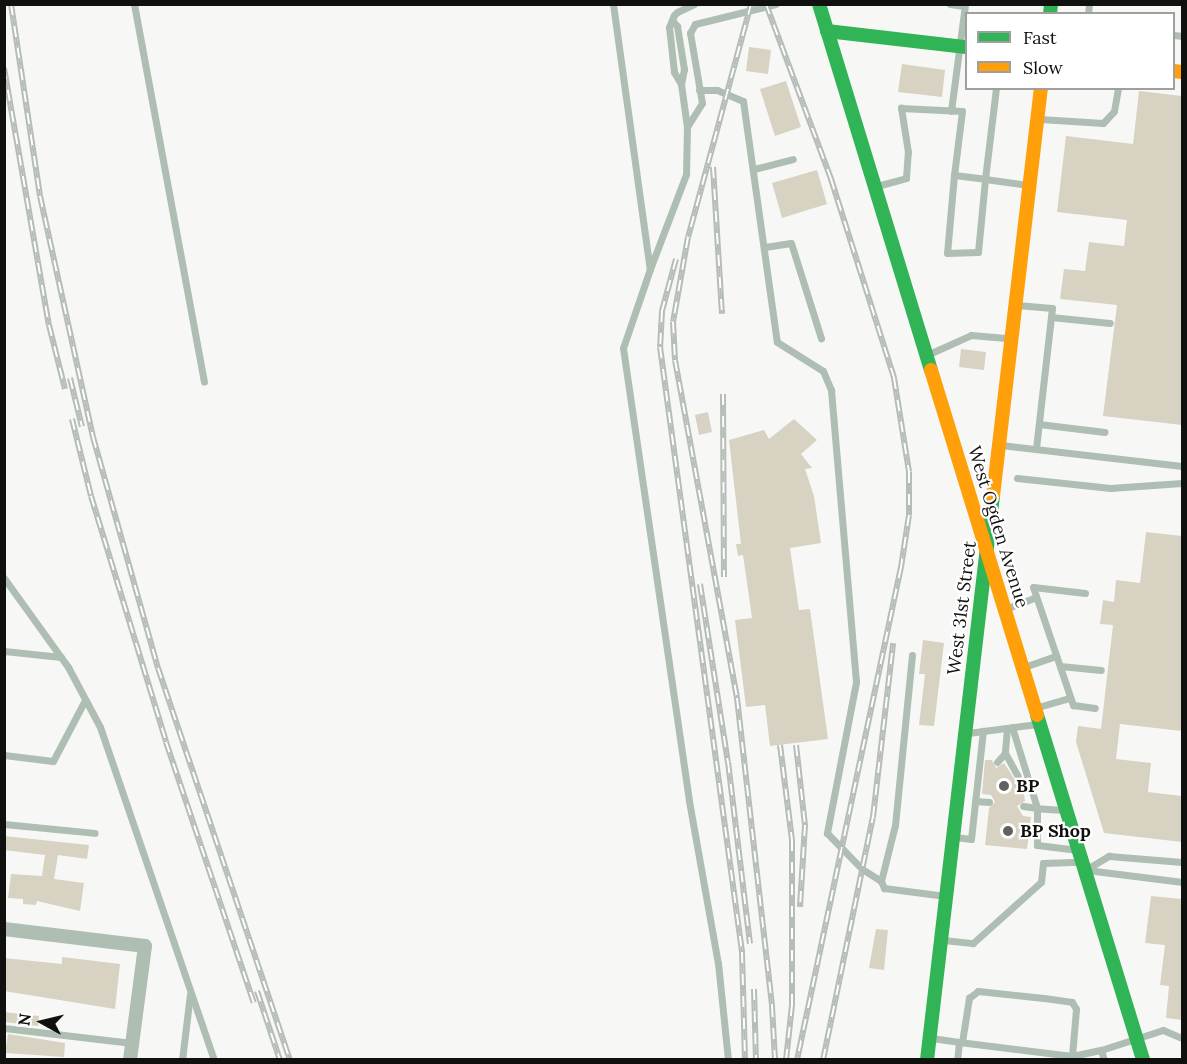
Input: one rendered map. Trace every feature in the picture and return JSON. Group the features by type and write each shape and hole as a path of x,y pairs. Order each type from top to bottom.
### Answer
{"main road":[{"name":"West Ogden Avenue","path":"819,4 1143,1059"},
{"path":"827,31 962,46"},
{"name":"West 31st Street","path":"927,1059 1041,90"}],"street":[{"path":"4,929 145,946 130,1059"}],"lane":[{"path":"134,4 204,382"},
{"path":"613,4 650,269"},
{"path":"694,4 677,12 672,20 672,55 681,84 687,127 686,174 623,348 688,801 718,963 728,1059"},
{"path":"687,127 702,103 690,33 695,24 776,4"},
{"path":"951,4 964,5 962,46 951,111"},
{"path":"699,90 717,90 744,101 777,342 823,370 831,390 856,682 827,833 862,869 881,881 884,888 945,896"},
{"path":"875,187 906,178 908,152 901,108 962,111 947,253 978,252 996,90"},
{"path":"1037,119 1102,123 1114,111 1118,90"},
{"path":"754,169 793,159"},
{"path":"954,175 1029,185"},
{"path":"765,247 790,243 821,338"},
{"path":"1015,305 1052,308 1036,449"},
{"path":"1051,317 1110,323"},
{"path":"927,355 971,335 1011,339"},
{"path":"1039,424 1105,432"},
{"path":"999,445 1182,466"},
{"path":"1017,478 1110,488 1182,483"},
{"path":"4,578 61,657 100,727 214,1059"},
{"path":"1085,593 1033,586 1073,705 1095,708"},
{"path":"1005,609 1036,597"},
{"path":"4,651 61,657"},
{"path":"881,881 895,825 912,655"},
{"path":"1023,667 1056,656"},
{"path":"1060,666 1101,670"},
{"path":"1035,708 1070,698"},
{"path":"4,755 53,761 85,700"},
{"path":"965,733 1040,723"},
{"path":"997,762 1005,753 1010,728"},
{"path":"1010,728 1037,808 1037,845 1082,861 1182,882"},
{"path":"953,837 971,839 983,731"},
{"path":"1005,753 1018,776"},
{"path":"975,801 989,802"},
{"path":"1023,806 1066,811"},
{"path":"4,825 95,833"},
{"path":"941,940 973,943 1041,882 1043,863 1082,861 1109,855 1182,862"},
{"path":"182,1059 191,989"},
{"path":"957,1059 969,998 978,991 1072,1002 1076,1009 1072,1056"},
{"path":"4,1028 132,1043"},
{"path":"929,1037 1072,1056 1101,1050 1169,1029 1182,1038"},
{"path":"1101,1050 1104,1059"}],"building":[{"path":"749,47 771,50 768,74 746,71"},
{"path":"902,64 945,70 942,97 898,92"},
{"path":"786,81 801,127 775,136 760,89"},
{"path":"1139,91 1182,96 1182,425 1103,416 1117,305 1060,299 1064,269 1085,271 1089,242 1124,246 1127,220 1057,212 1066,136 1133,144"},
{"path":"817,170 827,204 782,218 772,183"},
{"path":"961,349 986,352 984,370 959,367"},
{"path":"708,412 712,432 699,435 695,415"},
{"path":"794,419 817,440 801,454 812,468 805,469 814,496 821,543 790,548 799,610 810,609 828,739 770,746 765,705 746,707 735,620 752,618 743,555 738,556 736,544 741,544 729,440 764,430 769,439"},
{"path":"1146,532 1182,536 1182,731 1120,724 1116,759 1151,763 1148,792 1182,796 1182,842 1104,833 1076,742 1078,726 1101,729 1113,625 1100,624 1103,600 1114,602 1116,580 1140,583"},
{"path":"923,640 944,643 934,726 919,725 925,674 919,674"},
{"path":"985,760 992,760 996,768 1004,763 1015,780 1022,779 1025,801 1017,806 1023,816 1031,817 1027,849 985,845 989,808 995,802 991,795 982,794"},
{"path":"4,836 89,845 87,859 58,855 54,879 84,883 80,911 37,901 36,905 23,904 23,899 8,898 11,874 42,876 45,855 4,850"},
{"path":"1151,896 1182,899 1182,1020 1166,1018 1169,986 1160,985 1165,945 1145,943"},
{"path":"876,929 888,930 884,970 869,968"},
{"path":"62,957 120,964 115,1009 4,991 4,958 62,964"},
{"path":"4,1012 39,1016 38,1026 4,1022"},
{"path":"8,1034 65,1043 64,1057 5,1053"}],"railway":[{"path":"11,4 40,196 93,437 158,668 290,1060"},
{"path":"751,4 688,237 673,322 675,360 737,698 772,1006 775,1060"},
{"path":"766,4 831,179 894,378 909,472 909,515 901,567 797,1060"},
{"path":"4,68 49,325 65,389"},
{"path":"713,167 722,314"},
{"path":"676,259 662,311 660,347 742,952 745,1060"},
{"path":"70,378 82,427"},
{"path":"723,394 724,577"},
{"path":"72,419 91,496 166,742 254,1003"},
{"path":"700,584 728,762 750,944"},
{"path":"823,1060 873,817 893,643"},
{"path":"780,745 792,840 792,1005 786,1060"},
{"path":"796,745 805,825 800,907"},
{"path":"754,989 756,1060"},
{"path":"257,991 280,1060"}],"traffic: fast":[{"path":"819,4 931,370"},
{"path":"1050,12 1051,4"},
{"path":"827,31 965,47"},
{"path":"927,1060 993,496"},
{"path":"1037,715 1143,1060"}],"traffic: slow":[{"path":"1175,71 1182,72"},
{"path":"993,496 1041,90"},
{"path":"931,370 1037,715"}],"place":[{"name":"BP","path":"1004,786"},
{"name":"BP Shop","path":"1008,831"}]}
